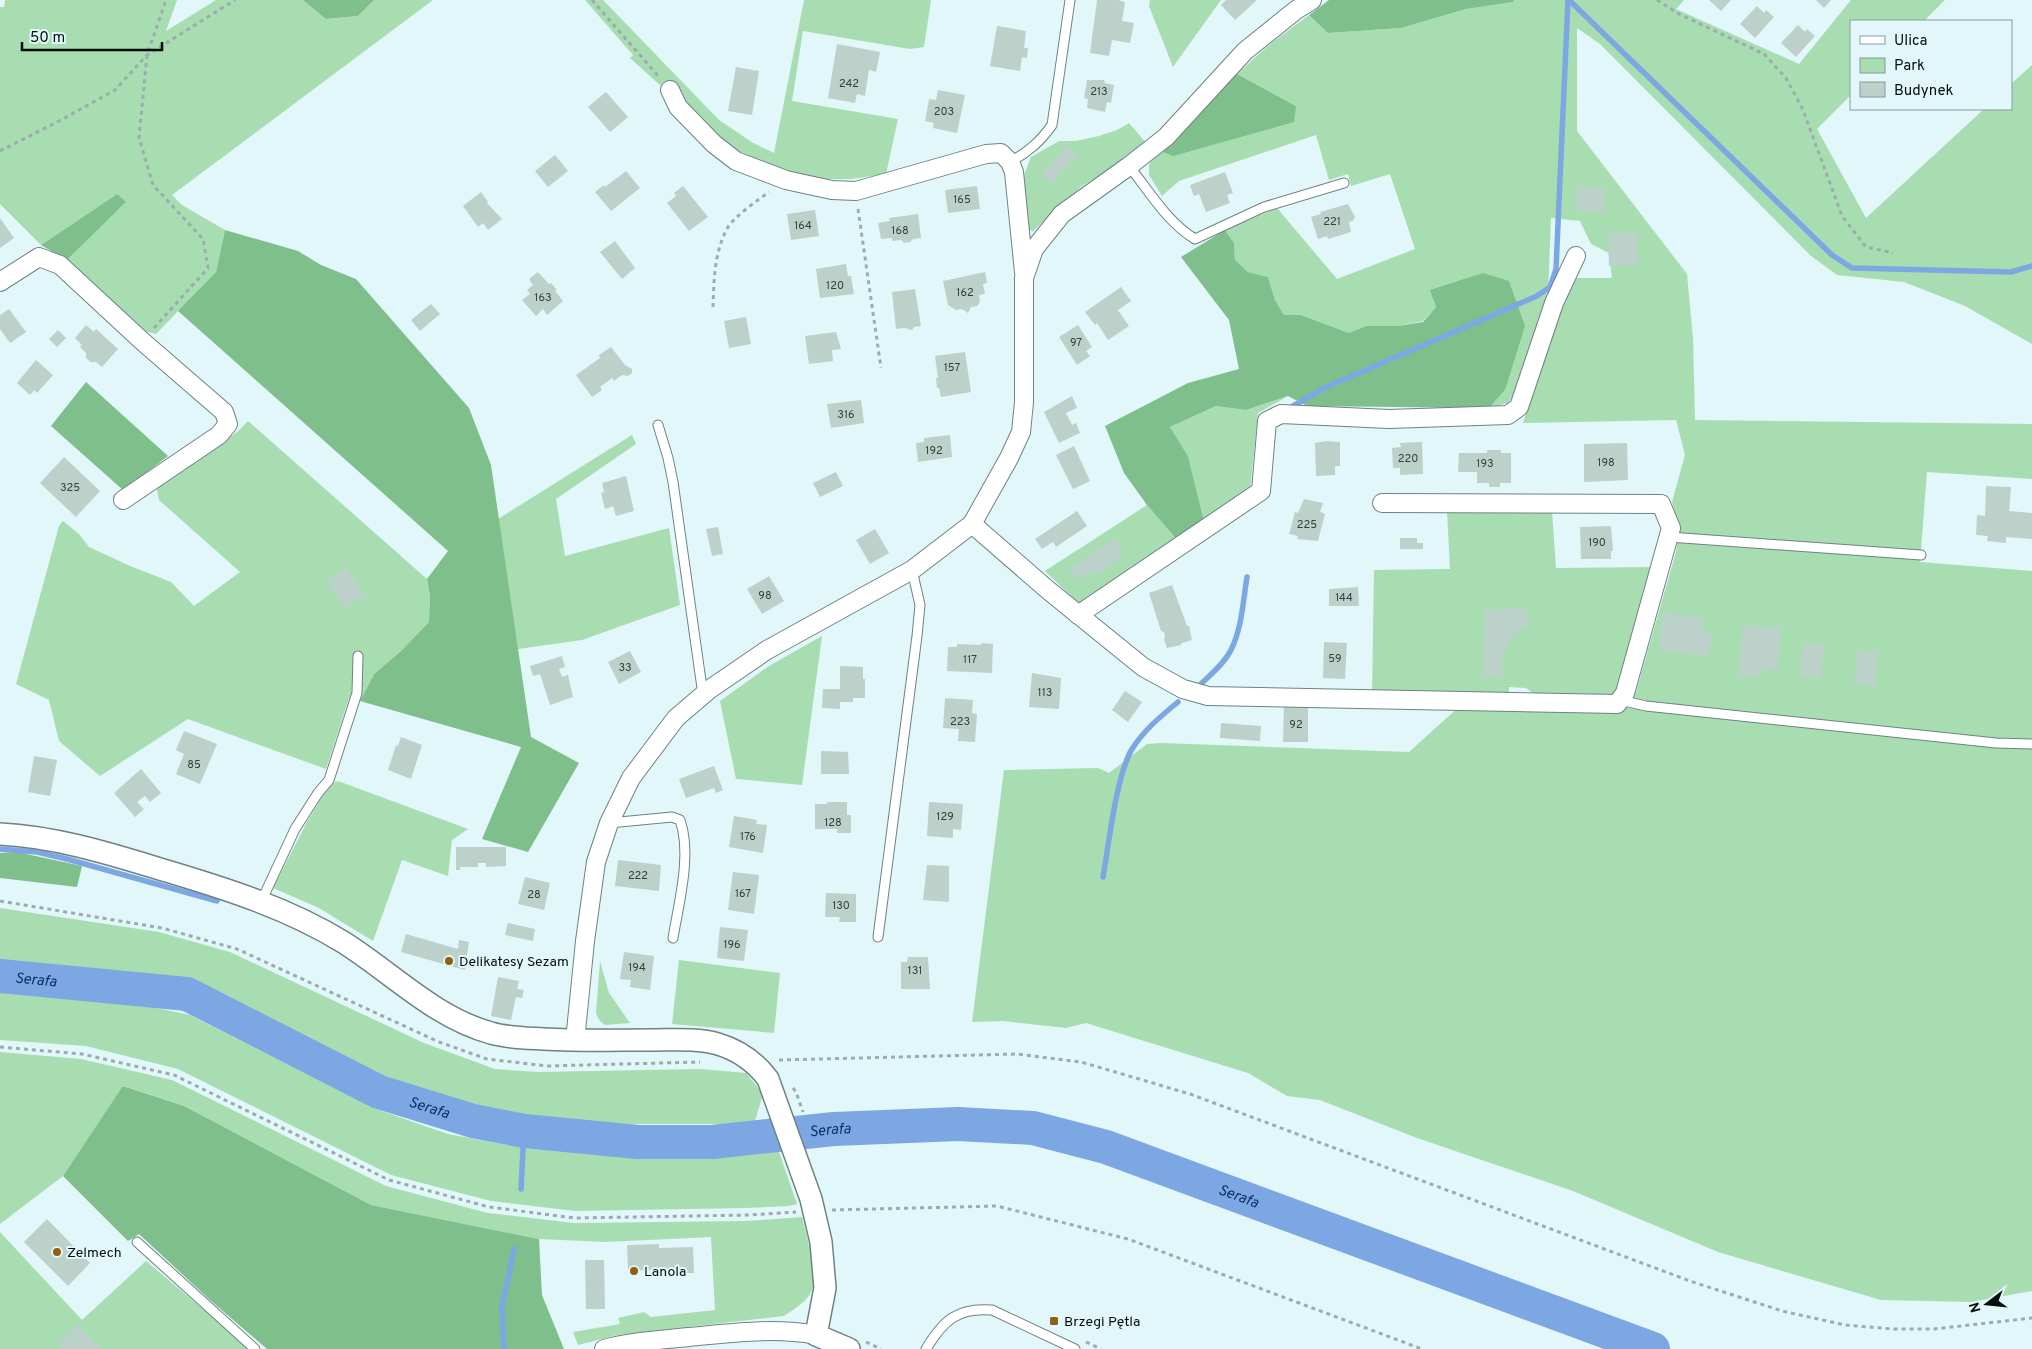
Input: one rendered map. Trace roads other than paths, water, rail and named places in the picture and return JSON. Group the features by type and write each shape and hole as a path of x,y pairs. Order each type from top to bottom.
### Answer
{"street":[{"path":"1024,278 1034,248 1062,214 1130,166 1166,136 1246,51 1296,10 1312,0"},
{"path":"575,1041 585,940 596,862 609,823 631,778 676,718 703,695 767,650 912,570 972,524 1009,458 1021,432 1024,402 1024,278 1014,172 1010,162 1001,154 986,154 856,191 832,190 786,180 736,161 714,144 678,107 670,90"},
{"path":"1078,615 1261,491 1267,421 1281,414 1389,419 1508,415 1519,407 1554,303 1576,256"},
{"path":"0,282 39,257 60,265 142,341 224,412 228,424 219,436 123,500"},
{"path":"972,524 1078,615 1143,667 1183,689 1208,696 1617,704 1625,693 1671,528 1661,504 1382,503"},
{"path":"0,834 48,839 95,849 261,902 320,929 368,958 433,1005 472,1026 506,1036 575,1041 690,1040 719,1044 739,1053 760,1068 774,1091 814,1207 825,1277 816,1335"},
{"path":"604,1349 631,1342 766,1330 816,1335 849,1349"}],"lane":[{"path":"1010,162 1029,151 1043,138 1052,124 1070,0"},
{"path":"1130,166 1161,208 1185,233 1195,239 1264,207 1344,183"},
{"path":"658,425 673,482 703,695"},
{"path":"1669,537 1921,555"},
{"path":"878,937 920,605 912,570"},
{"path":"261,902 294,829 329,780 357,693 358,656"},
{"path":"1620,700 1646,706 1996,743 2032,744"},
{"path":"609,823 672,817 680,820 685,841 673,938"},
{"path":"137,1242 255,1349"},
{"path":"926,1349 948,1319 958,1313 980,1309 992,1310 1075,1349"}],"waterway":[{"path":"1288,409 1324,388 1537,296 1550,287 1556,269 1568,0"},
{"path":"1569,0 1832,255 1852,268 2011,272 2032,266"},
{"path":"1200,685 1221,664 1235,642 1240,624 1247,577"},
{"path":"1103,877 1117,793 1126,761 1132,749 1147,729 1178,702"},
{"path":"0,849 37,852 67,859 217,901"},
{"name":"Serafa","path":"0,976 187,994 379,1092 473,1121 524,1131 638,1142 712,1142 834,1129 958,1124 1033,1128 1106,1147 1653,1349"},
{"path":"521,1189 524,1131"},
{"path":"504,1349 502,1307 514,1249"}],"place":[{"name":"Delikatesy Sezam","path":"449,961"},
{"name":"Zelmech","path":"57,1252"},
{"name":"Lanola","path":"634,1271"},
{"name":"Brzegi Pętla","path":"1054,1321"}]}
